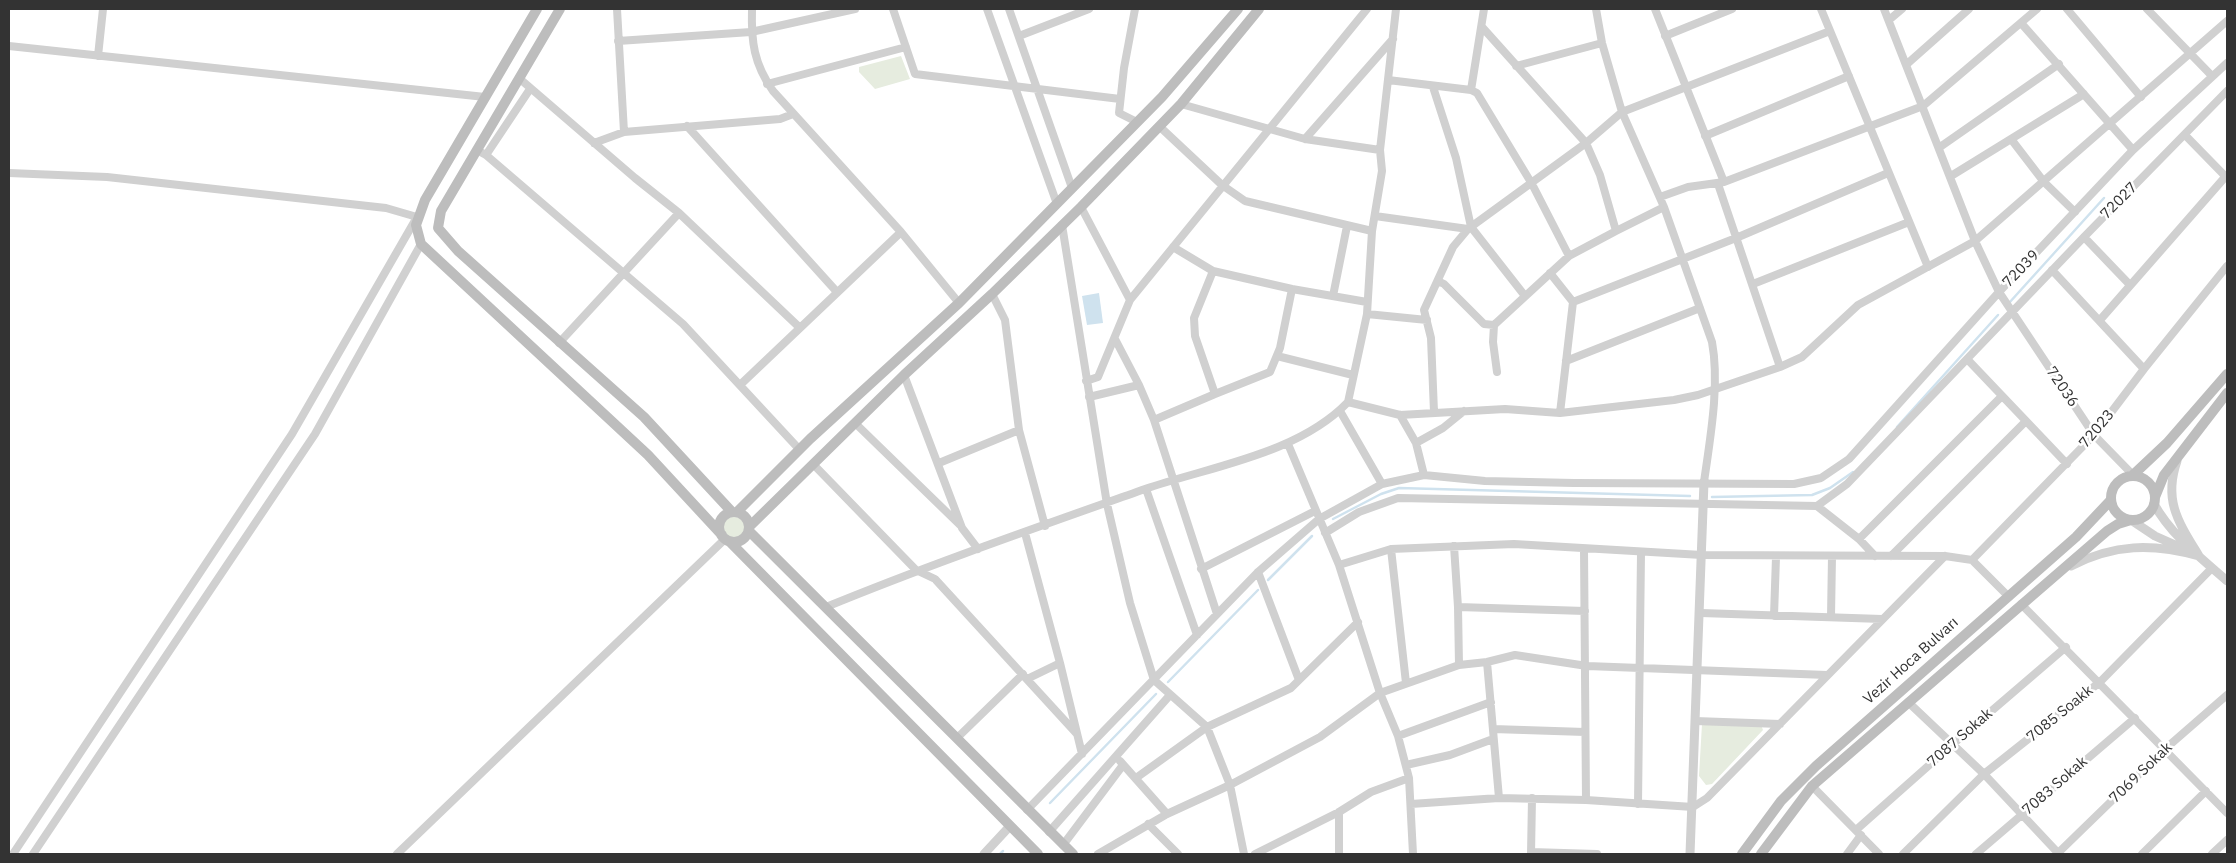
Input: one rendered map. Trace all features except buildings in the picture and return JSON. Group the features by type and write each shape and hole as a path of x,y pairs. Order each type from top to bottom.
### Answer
{"main road":[{"path":"537,9 417,217 416,225 421,244 648,455 725,538 1037,854"},
{"path":"560,9 520,79 482,153 441,211 438,228 458,251 644,417 723,501 735,512 746,517 749,529 763,544 1073,854"},
{"path":"725,538 721,521 748,501 799,449 959,303 1162,97 1238,9"},
{"path":"725,538 744,539 749,529 761,515 854,423 992,294 1081,207 1181,104 1259,9"},
{"path":"2134,475 2167,443 2227,374"},
{"path":"2155,501 2154,490 2146,479 2134,475 2126,476 2114,486 2110,501 2117,514 2131,520 2146,516 2155,501 2164,475 2180,451 2227,393"},
{"path":"723,501 740,505 748,501"},
{"name":"Vezir Hoca Bulvarı","path":"1742,854 1781,801 1816,766 1961,636 2009,597 2076,537 2110,501"},
{"path":"761,515 757,534 763,544"},
{"name":"Vezir Hoca Bulvarı","path":"1761,854 1812,786 2060,571 2112,528 2131,520"}],"street":[{"path":"98,56 103,9"},
{"path":"618,9 618,40 624,132"},
{"path":"752,9 751,32 757,64 768,84 901,232 959,303"},
{"path":"618,40 751,32 855,9"},
{"path":"893,9 915,74 1120,99"},
{"path":"987,9 1056,204"},
{"path":"1009,9 1072,188"},
{"path":"1019,36 1089,9"},
{"path":"1135,9 1119,113 1137,122"},
{"path":"1086,381 1098,377 1130,300 1367,9"},
{"path":"826,607 916,570 1146,489 1288,444 1340,411 1348,402 1367,314 1372,231 1382,171 1380,150 1396,9"},
{"path":"1471,90 1484,9"},
{"path":"1596,9 1602,43 1622,112 1664,207 1683,258 1713,351 1713,390 1704,482 1701,613 1690,854"},
{"path":"1655,9 1705,136 1721,183 1736,238 1780,367"},
{"path":"1665,36 1732,9"},
{"path":"1821,9 1928,267"},
{"name":"72036","path":"1884,9 1976,242 1999,292 2094,435 2134,475"},
{"path":"1889,20 1902,9"},
{"path":"1907,64 1969,9"},
{"path":"1660,197 1688,187 1721,183 1923,106 2037,9"},
{"path":"2067,9 2141,97"},
{"path":"2147,9 2212,76"},
{"path":"1348,402 1400,415 1505,409 1560,413 1674,400 1713,390 1780,367 1802,357 1858,305 1976,242 2227,21"},
{"path":"2021,23 2133,150"},
{"path":"1482,27 1586,144 1600,175 1616,230"},
{"path":"1434,412 1431,338 1424,310 1453,247 1470,228 1586,144 1622,112 1830,31"},
{"path":"1306,139 1393,38"},
{"path":"1516,66 1602,43"},
{"path":"9,46 485,97"},
{"path":"768,84 906,46"},
{"path":"1940,147 2059,64"},
{"name":"72039","path":"1704,482 1794,484 1820,478 1849,459 1999,292 2133,150 2227,64"},
{"path":"1705,136 1849,76"},
{"path":"520,79 594,144 679,213 799,327"},
{"path":"1388,80 1433,87 1471,90 1477,93 1532,184 1569,256"},
{"path":"1433,87 1456,158 1470,228 1525,296"},
{"path":"530,89 482,153 683,324 799,449"},
{"name":"72027","path":"1817,506 1848,484 2052,270 2227,91"},
{"path":"1951,176 2084,94"},
{"path":"1181,104 1306,139 1380,150"},
{"path":"594,144 624,132 780,119 793,114"},
{"path":"688,126 837,292"},
{"path":"1159,126 1222,185 1244,201 1372,231"},
{"path":"2100,320 2227,177 2184,135"},
{"path":"2012,139 2044,182 2075,212"},
{"path":"9,173 107,177 386,208 417,217 292,434 12,854"},
{"path":"1573,302 1736,238 1888,173"},
{"path":"1081,207 1130,300"},
{"path":"1497,372 1493,350 1494,325 1569,256 1616,230 1664,207"},
{"path":"559,343 621,273 679,213"},
{"path":"1375,216 1470,228"},
{"path":"1753,284 1909,222"},
{"path":"1062,224 1107,504 1130,604 1154,680 1207,727 1230,785 1244,854"},
{"path":"1333,296 1347,226"},
{"path":"740,385 901,232"},
{"path":"2084,237 2130,285"},
{"path":"33,854 315,434 421,244"},
{"path":"1173,247 1213,271 1292,289 1368,302"},
{"name":"72023","path":"1972,560 2094,435 2144,369 2227,266"},
{"path":"2052,270 2144,369"},
{"path":"1213,271 1194,318 1195,336 1216,394"},
{"path":"1550,273 1573,302 1560,413"},
{"path":"1438,281 1444,284 1484,324 1494,325"},
{"path":"1154,420 1270,372 1277,356 1292,289"},
{"path":"992,294 1005,320 1019,430 1045,526"},
{"path":"1566,361 1700,308"},
{"path":"1367,314 1427,320"},
{"path":"1114,338 1139,385 1154,420 1217,614"},
{"path":"1277,356 1353,375"},
{"path":"1968,360 2066,464"},
{"path":"904,375 962,528"},
{"path":"1089,397 1139,385"},
{"path":"1859,539 2002,396"},
{"path":"1340,411 1382,484"},
{"path":"1416,442 1444,428 1464,411"},
{"path":"1400,415 1416,442 1424,475"},
{"path":"1890,556 2026,421"},
{"path":"854,423 962,528 978,549"},
{"path":"938,463 1019,430"},
{"path":"1288,444 1340,566 1380,693 1398,736 1409,778 1413,854"},
{"path":"2180,451 2173,472 2171,495 2175,516 2199,556"},
{"path":"814,464 916,570 935,579 1077,734"},
{"path":"1027,810 1258,572 1319,519 1382,484 1424,475 1486,480 1558,482 1704,482"},
{"path":"1146,489 1197,635"},
{"path":"1325,532 1359,512 1398,498 1703,506 1817,506 1859,539 1875,556"},
{"path":"2155,501 2160,516 2177,536 2227,581"},
{"path":"1201,569 1315,511"},
{"path":"2131,520 2155,536 2199,556"},
{"path":"1025,533 1082,754"},
{"path":"397,854 725,538"},
{"path":"1340,566 1391,549 1514,544 1641,553 1702,555 1946,556 1972,560 2009,597"},
{"path":"1454,546 1459,665"},
{"path":"2060,571 2101,551 2158,548 2199,556"},
{"path":"1391,549 1406,683"},
{"path":"1584,549 1587,666 1585,732 1586,800"},
{"path":"1638,804 1641,553"},
{"path":"1831,617 1832,556"},
{"path":"1411,804 1499,798 1532,798 1693,807 1707,798 1946,556"},
{"path":"1774,616 1776,557"},
{"name":"7085 Soakk","path":"1903,854 1984,774 2100,682 2212,568"},
{"path":"1258,572 1299,680"},
{"path":"2021,604 2066,647 2227,813"},
{"path":"1458,606 1586,611"},
{"path":"1701,613 1882,619"},
{"path":"1136,778 1207,727 1291,688 1358,622"},
{"name":"7087 Sokak","path":"1847,854 1859,833 1953,744 2066,647"},
{"path":"1098,854 1148,824 1230,785 1320,736 1380,693 1459,665 1487,662 1515,655 1587,666 1827,675"},
{"path":"1487,662 1499,798"},
{"path":"957,738 1025,676 1060,663"},
{"path":"1050,832 1170,695"},
{"name":"7069 Sokak","path":"1908,702 1984,774 2058,854 2165,749 2227,695"},
{"path":"1398,736 1491,702"},
{"name":"7083 Sokak","path":"1976,854 2134,718"},
{"path":"1695,722 1780,724"},
{"path":"1493,729 1585,732"},
{"path":"1406,766 1450,755 1493,739"},
{"path":"1116,757 1167,814"},
{"path":"1063,845 1123,765"},
{"path":"1255,854 1340,812 1371,792 1409,778"},
{"path":"1812,786 1879,854"},
{"path":"2142,854 2206,791"},
{"path":"1532,798 1531,853 1597,854"},
{"path":"1339,854 1340,812"},
{"path":"1148,824 1178,854"},
{"path":"984,854 1010,826"},
{"path":"2212,854 2227,840"},
{"path":"1269,847 1276,854"}],"shaded area":[{"path":"901,56 910,79 875,89 859,72 859,67"},
{"path":"734,517 742,520 745,528 742,536 734,539 726,536 723,528 726,520"},
{"path":"1702,724 1761,725 1763,730 1712,784 1706,785 1699,776"}],"water":[{"path":"1099,293 1103,323 1087,325 1082,296"}],"waterway":[{"path":"2009,303 2104,198"},
{"path":"1897,427 1998,315"},
{"path":"1712,497 1812,495 1830,488 1853,472"},
{"path":"1333,519 1381,494 1399,488 1690,496"},
{"path":"1268,580 1312,536"},
{"path":"1168,682 1258,590"},
{"path":"1050,803 1156,694"},
{"path":"1000,854 1003,851"}]}
